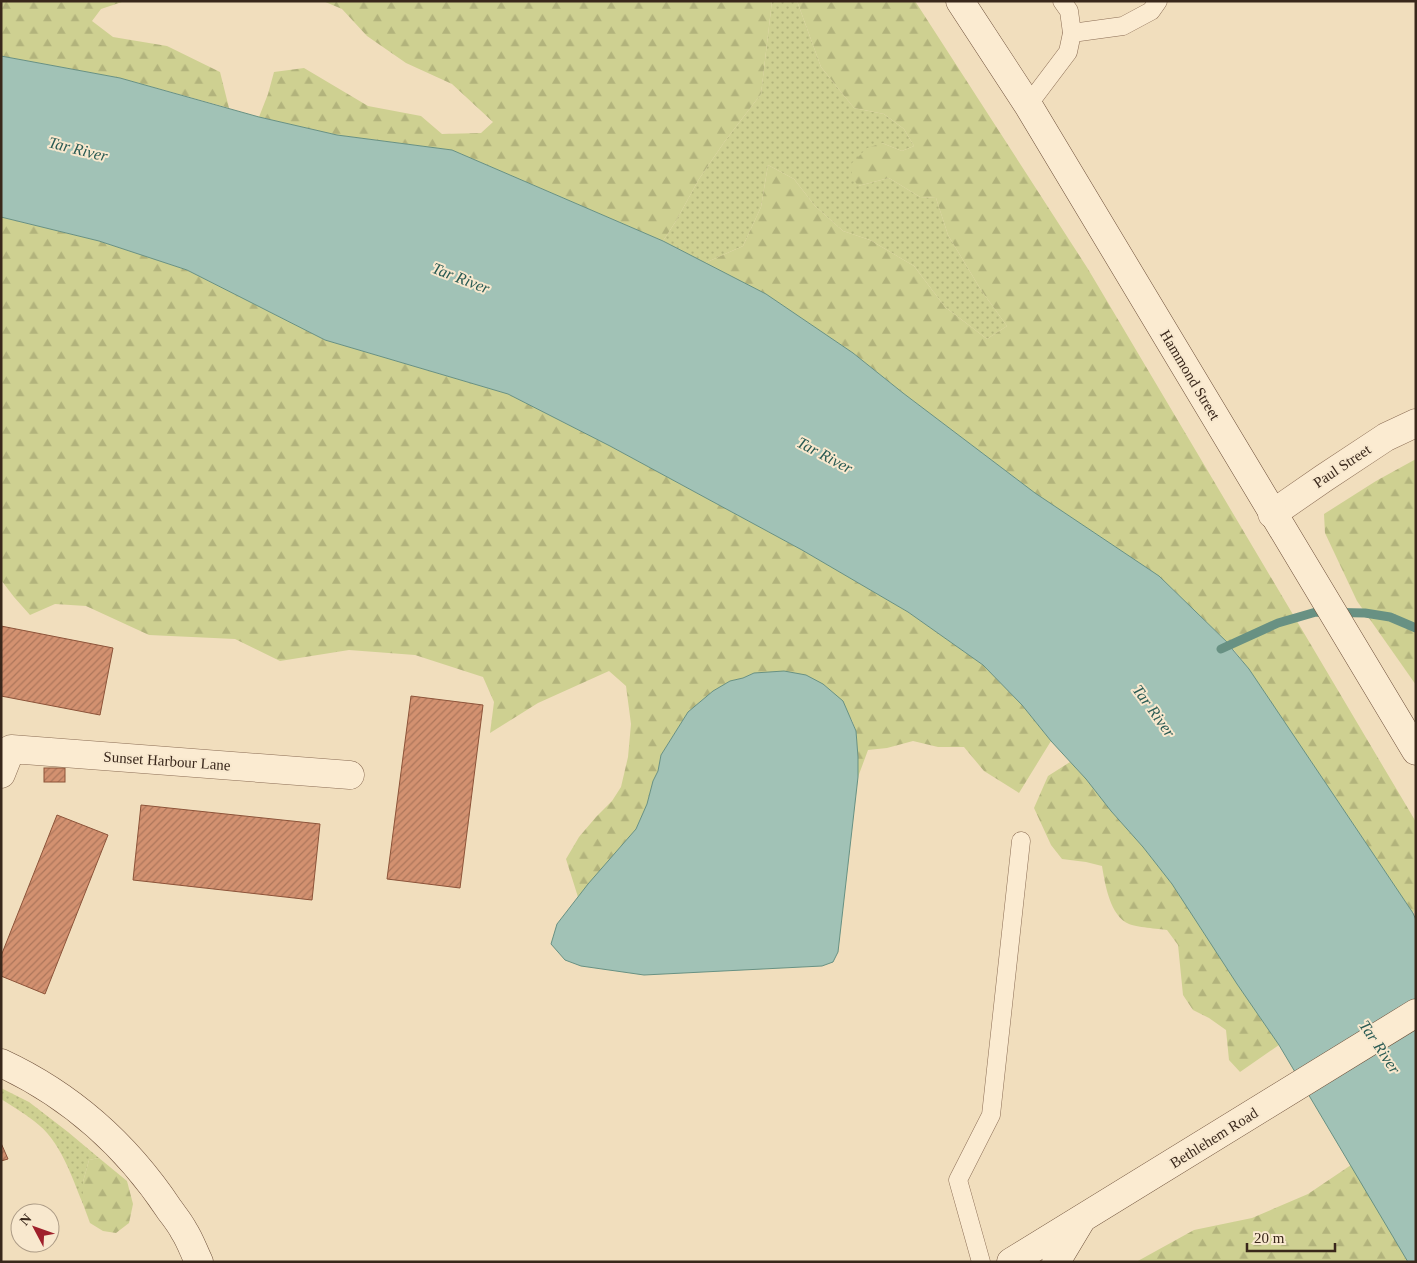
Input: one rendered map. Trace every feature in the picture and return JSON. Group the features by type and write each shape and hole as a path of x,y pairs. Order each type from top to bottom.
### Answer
{"street":[{"name":"Hammond Street","path":"960,1 1028,106 1416,751"},
{"name":"Paul Street","path":"1272,514 1386,437 1416,423"},
{"name":"Sunset Harbour Lane","path":"1,774 11,749 350,775"},
{"name":"Bethlehem Road","path":"1011,1262 1416,1013"},
{"path":"1,1063 59,1095 94,1122 129,1156 158,1192 184,1230 199,1262"},
{"path":"1056,1262 1081,1220"}],"lane":[{"path":"1028,106 1068,52 1072,33 1069,11 1062,1"},
{"path":"1072,33 1123,26 1151,11 1158,1"},
{"path":"981,1262 958,1180 991,1116 1021,841"}],"green space":[{"path":"1,1 125,1 101,9 92,21 113,37 167,46 220,72 229,108 120,78 1,56"},
{"path":"323,1 772,1 761,94 699,179 663,241 452,150 337,135 259,117 274,72 304,68 368,106 421,116 442,134 481,133 493,122 452,84 406,63 367,36 342,9"},
{"path":"772,1 797,1 821,67 854,108 884,114 904,129 914,146 902,151 882,143 858,186 889,178 920,197 936,198 948,235 981,290 1007,326 987,339 945,307 914,266 870,240 843,231 815,206 794,179 768,165 761,207 743,246 705,263 663,241 699,179 761,94"},
{"path":"797,1 915,1 1088,269 1416,822 1416,907 1413,913 1249,669 1230,645 1159,576 1035,493 853,353 766,294 705,263 743,246 761,207 768,165 794,179 815,206 843,231 870,240 914,266 945,307 987,339 1007,326 981,290 948,235 936,198 920,197 889,178 858,186 852,177 852,163 867,148 882,143 902,151 914,146 904,129 884,114 854,108 821,67"},
{"path":"1,217 99,241 187,270 325,340 508,394 610,446 802,550 908,612 983,665 1022,705 1051,741 1019,793 984,771 964,747 938,747 913,741 887,748 868,750 858,777 856,731 852,720 831,691 823,684 765,673 754,673 730,681 713,691 688,712 661,755 658,771 653,781 647,804 636,829 578,897 566,859 579,837 612,801 621,787 628,757 631,724 626,686 609,671 538,703 490,733 494,702 483,677 415,655 349,650 280,661 235,639 149,635 86,606 55,604 30,615 14,597 1,580"},
{"path":"1416,459 1416,685 1357,601 1325,533 1324,514 1376,481"},
{"path":"1070,762 1172,884 1279,1045 1240,1072 1229,1060 1226,1030 1193,1010 1183,995 1178,945 1167,930 1136,926 1123,920 1113,907 1102,866 1062,859 1051,845 1034,808 1048,776"},
{"path":"1,1088 29,1102 99,1158 89,1160 83,1182 83,1204 64,1159 51,1138 34,1121 1,1099"},
{"path":"99,1158 127,1181 133,1204 129,1223 116,1233 103,1231 90,1223 83,1204 83,1182 89,1160"},
{"path":"1351,1165 1408,1262 1136,1262 1194,1230 1252,1218 1308,1194"}],"water":[{"name":"Tar River","path":"1,56 120,78 259,117 337,135 452,150 663,241 766,294 853,353 1035,493 1159,576 1230,645 1249,669 1416,920 1416,1262 1408,1262 1279,1045 1172,884 1086,779 1051,741 1022,705 983,665 908,612 802,550 610,446 508,394 325,340 187,270 99,241 1,217"},
{"path":"784,671 806,675 823,684 843,701 856,731 858,777 838,952 833,962 822,966 644,975 581,966 565,960 551,944 557,924 588,884 636,829 647,804 653,781 658,771 661,755 688,712 713,691 730,681 754,673"}],"building":[{"path":"1,626 113,648 100,715 1,696"},
{"path":"411,696 483,705 460,888 387,879"},
{"path":"44,768 65,768 65,782 44,782"},
{"path":"141,805 320,824 312,900 133,880"},
{"path":"57,815 108,835 45,994 1,976 1,956"},
{"path":"1,1143 8,1159 1,1161"}],"waterway":[{"path":"1221,649 1278,623 1316,612 1365,613 1390,617 1416,628"}]}
